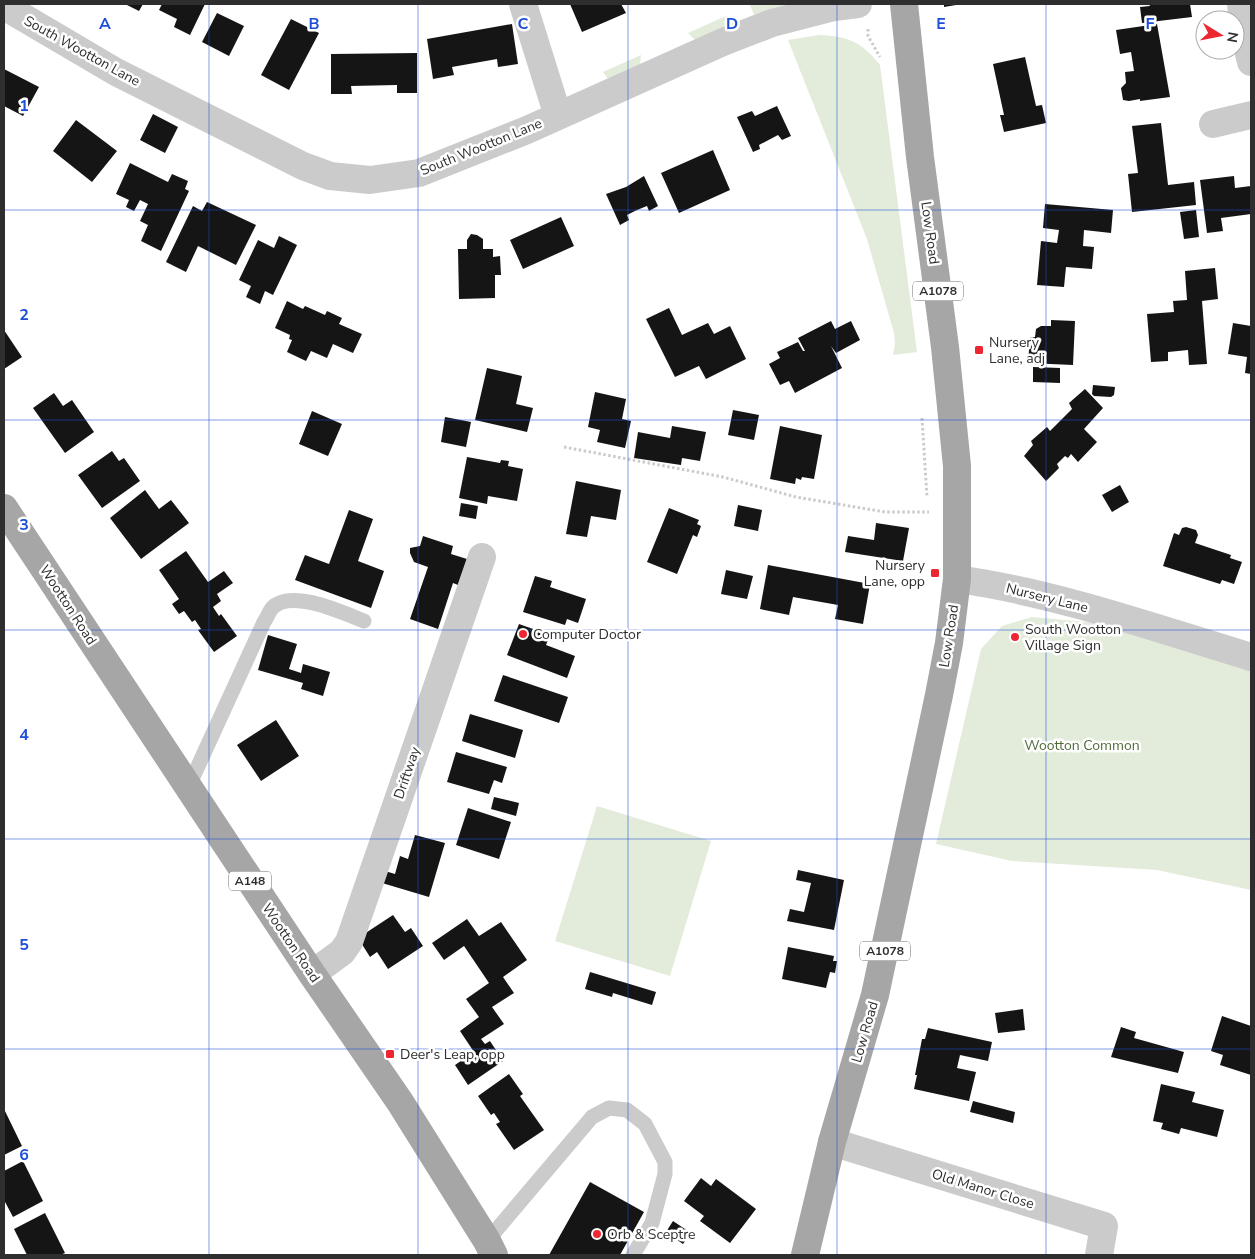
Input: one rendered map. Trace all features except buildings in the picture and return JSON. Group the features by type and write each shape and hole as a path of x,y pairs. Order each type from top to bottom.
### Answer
{"main road":[{"name":"Low Road","path":"805,1255 832,1142 876,995 939,696 949,643 957,579 957,466 945,347 920,157 904,4"},
{"name":"Wootton Road","path":"4,508 188,788 400,1102 490,1248"}],"street":[{"path":"523,4 558,116"},
{"path":"1241,4 1244,32 1251,62"},
{"name":"South Wootton Lane","path":"4,6 116,72 303,166 330,176 370,180 419,173 527,130 731,39 772,23 848,11"},
{"path":"1213,124 1251,115"},
{"name":"Driftway","path":"312,974 342,952 349,942 482,557"},
{"name":"Nursery Lane","path":"957,579 1027,592 1085,607 1251,657"},
{"name":"Old Manor Close","path":"832,1142 1104,1226 1098,1255"}],"lane":[{"path":"188,788 260,630 273,607 282,602 304,601 364,621"},
{"path":"490,1248 592,1117 609,1108 627,1110 645,1124 665,1162 665,1174 652,1223 633,1255"}],"path":[{"path":"848,11 868,36 882,60"},
{"path":"922,414 928,502"},
{"path":"564,448 723,477 796,497 885,512 958,512"},
{"path":"928,512 928,522"}],"green space":[{"path":"789,4 754,15 750,5"},
{"path":"726,16 726,26 695,40 688,33"},
{"path":"819,35 838,37 854,42 867,51 880,65 917,352 893,355 894,333 867,239 788,40"},
{"path":"641,55 640,64 608,79 603,72"},
{"name":"Wootton Common","path":"1032,617 1088,622 1251,663 1251,890 1157,870 1012,861 936,844 981,649 1002,626"},
{"path":"597,806 711,841 670,976 555,941"}],"place":[{"name":"Nursery Lane, adj","path":"979,350"},
{"name":"Nursery Lane, opp","path":"935,573"},
{"name":"Computer Doctor","path":"523,634"},
{"name":"South Wootton Village Sign","path":"1015,637"},
{"name":"Deer's Leap, opp","path":"390,1054"},
{"name":"Orb & Sceptre","path":"597,1234"}]}
